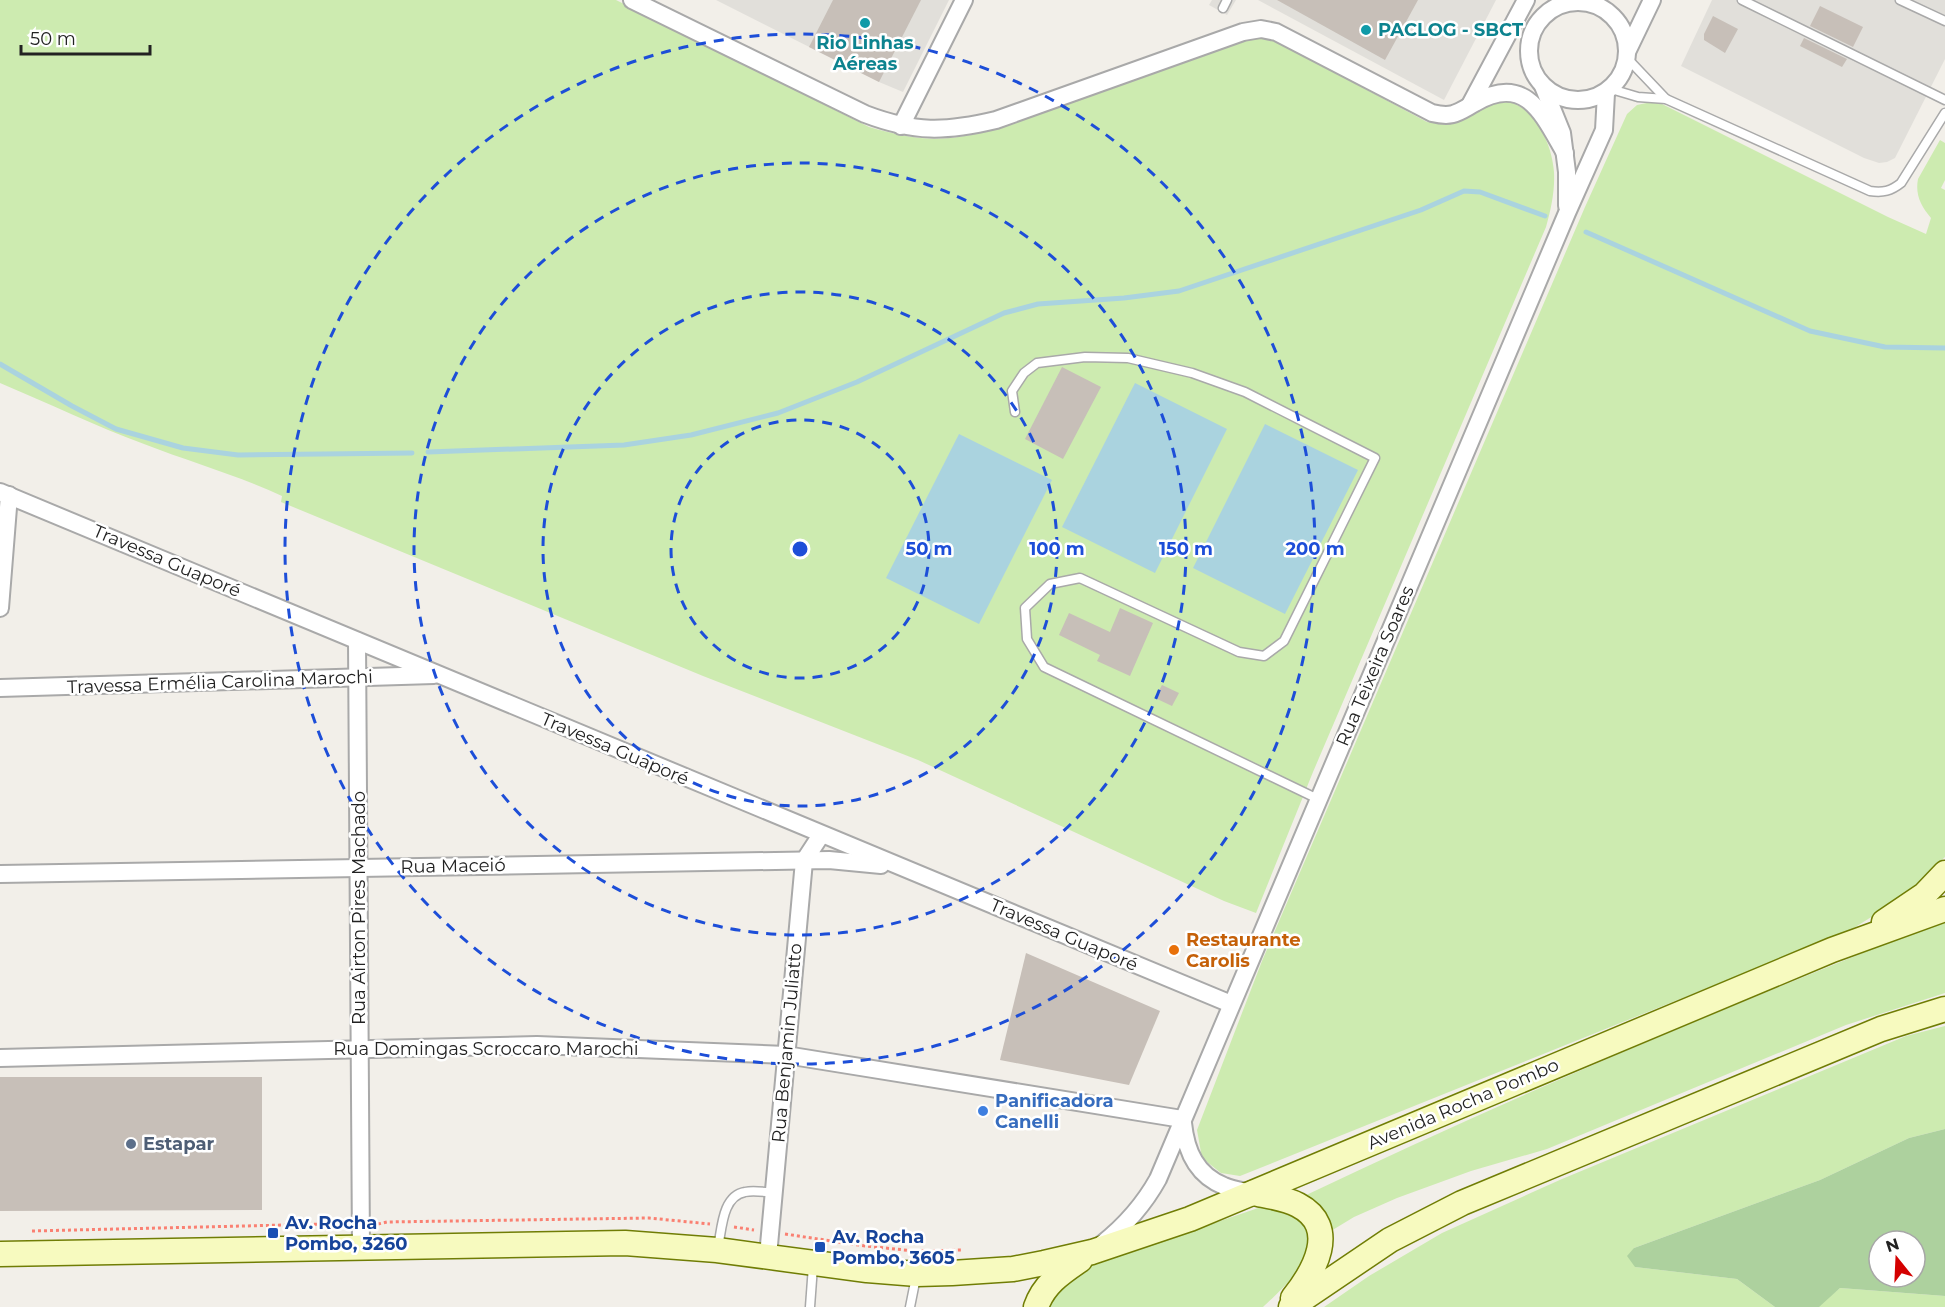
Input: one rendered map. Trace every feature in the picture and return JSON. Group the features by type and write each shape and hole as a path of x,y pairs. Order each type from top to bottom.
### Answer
{"main road":[{"name":"Avenida Rocha Pombo","path":"1832,950 1890,919 1924,895 1945,873"},
{"name":"Avenida Rocha Pombo","path":"1092,1252 1162,1229 1252,1193 1832,950 1945,909"},
{"path":"1291,1307 1390,1240 1462,1203 1881,1029 1945,1008"},
{"path":"1252,1193 1297,1204 1307,1211 1319,1230 1321,1244 1316,1264 1286,1307"},
{"path":"0,1254 366,1238 670,1246 917,1274 1013,1269 1092,1252"},
{"name":"Rua Teixeira Soares","path":"1036,1307 1046,1286 1057,1275 1092,1252"}],"street":[{"path":"633,0 866,114 901,126 932,130 966,127 996,120 1243,32 1261,29 1276,32 1432,112 1445,116 1461,112 1495,93 1509,92 1527,98 1541,112 1565,153"},
{"path":"901,126 964,0"},
{"path":"1470,105 1526,0"},
{"path":"1533,0 1528,45 1529,60 1534,74 1543,86 1556,95 1572,99 1587,99 1609,91 1623,69 1626,55 1652,0"},
{"path":"1528,45 1533,29 1543,15 1557,6 1573,2 1590,3 1605,10 1617,21 1625,36 1626,55"},
{"name":"Rua Teixeira Soares","path":"1543,86 1562,133 1567,172 1567,213"},
{"name":"Rua Teixeira Soares","path":"1092,1252 1121,1229 1148,1197 1158,1179 1604,130 1609,91"},
{"path":"0,608 5,494"},
{"name":"Travessa Guaporé","path":"5,494 1231,1004"},
{"name":"Rua Airton Pires Machado","path":"357,640 360,1049 366,1238"},
{"name":"Travessa Ermélia Carolina Marochi","path":"0,688 440,675"},
{"path":"827,837 835,849 829,860"},
{"name":"Rua Benjamin Juliatto","path":"768,1256 804,861 827,837"},
{"name":"Rua Maceió","path":"0,873 829,860 905,868"},
{"name":"Rua Domingas Scroccaro Marochi","path":"0,1058 559,1046 786,1055 1182,1119"},
{"path":"1182,1119 1185,1144 1191,1159 1207,1176 1224,1186 1252,1193"}],"lane":[{"path":"1742,0 1945,100"},
{"path":"1900,0 1945,21"},
{"path":"1626,55 1666,99"},
{"path":"1609,91 1638,97 1666,99 1870,191 1882,192 1893,189 1901,183 1945,113"},
{"path":"1015,412 1012,392 1024,373 1037,363 1085,357 1128,358 1192,374 1245,392 1375,458 1284,641 1264,656 1239,652 1080,578 1050,584 1025,608 1027,639 1044,668 1318,800"},
{"path":"717,1250 727,1204 735,1195 746,1191 774,1193"},
{"path":"810,1307 813,1262"},
{"path":"910,1307 917,1274"}],"path":[{"path":"366,1238 377,1224 387,1222 649,1218 756,1230"},
{"path":"23,1231 328,1224 345,1229"},
{"path":"780,1233 915,1251 968,1250"}],"shaded area":[{"path":"716,0 949,0 903,92"},
{"path":"1212,0 1236,0 1227,15 1209,5"},
{"path":"1258,0 1496,0 1444,100"},
{"path":"1712,0 1945,0 1945,59 1895,158 1879,163 1864,158 1681,66"}],"green space":[{"path":"0,0 616,0 869,127 930,139 959,137 992,130 1243,41 1259,38 1272,39 1427,122 1443,123 1457,120 1493,100 1508,101 1520,106 1538,124 1549,148 1554,172 1553,193 1546,227 1313,772 1256,913 1224,901 918,760 703,676 281,502 282,496 265,488 161,451 0,383"},
{"path":"1656,101 1926,234 1931,218 1920,200 1917,190 1918,179 1940,140 1945,143 1945,180 1941,188 1945,190 1945,857 1900,899 1849,931 1240,1176 1221,1173 1202,1158 1197,1130 1262,961 1627,114 1637,105"},
{"path":"1945,920 1945,993 1846,1025 1547,1149 1471,1171 1397,1198 1354,1217 1326,1234 1302,1197 1461,1123 1621,1053"},
{"path":"1945,1026 1945,1129 1909,1138 1820,1180 1634,1248 1635,1267 1737,1279 1775,1307 1324,1307 1369,1276 1442,1233 1562,1179 1906,1036"},
{"path":"1945,1129 1945,1296 1840,1288 1819,1307 1775,1307 1737,1279 1635,1267 1627,1256 1634,1248 1820,1180 1909,1138"},
{"path":"1264,1206 1299,1216 1308,1227 1311,1240 1302,1265 1263,1307 1040,1307 1086,1267"},
{"path":"1840,1288 1945,1296 1945,1307 1817,1307"}],"water":[{"path":"1135,383 1227,429 1155,573 1062,527"},
{"path":"1265,424 1358,470 1285,614 1193,568"},
{"path":"959,434 1052,480 979,624 886,578"}],"building":[{"name":"Rio Linhas Aéreas","path":"833,0 921,0 879,82 809,47"},
{"name":"PACLOG - SBCT","path":"1277,0 1418,0 1385,60"},
{"path":"1820,6 1863,27 1853,47 1810,26"},
{"path":"1713,16 1738,29 1725,53 1704,40 1704,34"},
{"path":"1804,38 1847,59 1842,67 1800,46"},
{"path":"1062,367 1101,387 1063,459 1025,439"},
{"path":"1120,608 1153,623 1130,676 1097,661 1100,655 1059,635 1069,613 1110,632"},
{"path":"1162,685 1179,693 1172,706 1155,698"},
{"path":"1026,953 1160,1011 1129,1085 1000,1060"},
{"name":"Estapar","path":"0,1077 262,1077 262,1210 0,1211"}],"waterway":[{"path":"428,452 624,445 691,435 778,413 857,382 1004,313 1038,304 1124,298 1179,291 1421,210 1464,191 1480,192 1545,216"},
{"path":"1586,232 1810,331 1885,347 1945,348"},
{"path":"0,364 116,429 183,448 238,455 412,453"}],"place":[{"name":"Rio Linhas Aéreas","path":"865,23"},
{"name":"PACLOG - SBCT","path":"1366,30"},
{"name":"Restaurante Carolis","path":"1174,950"},
{"name":"Panificadora Canelli","path":"983,1111"},
{"name":"Estapar","path":"131,1144"},
{"name":"Av. Rocha Pombo, 3260","path":"273,1233"},
{"name":"Av. Rocha Pombo, 3605","path":"820,1247"}]}
